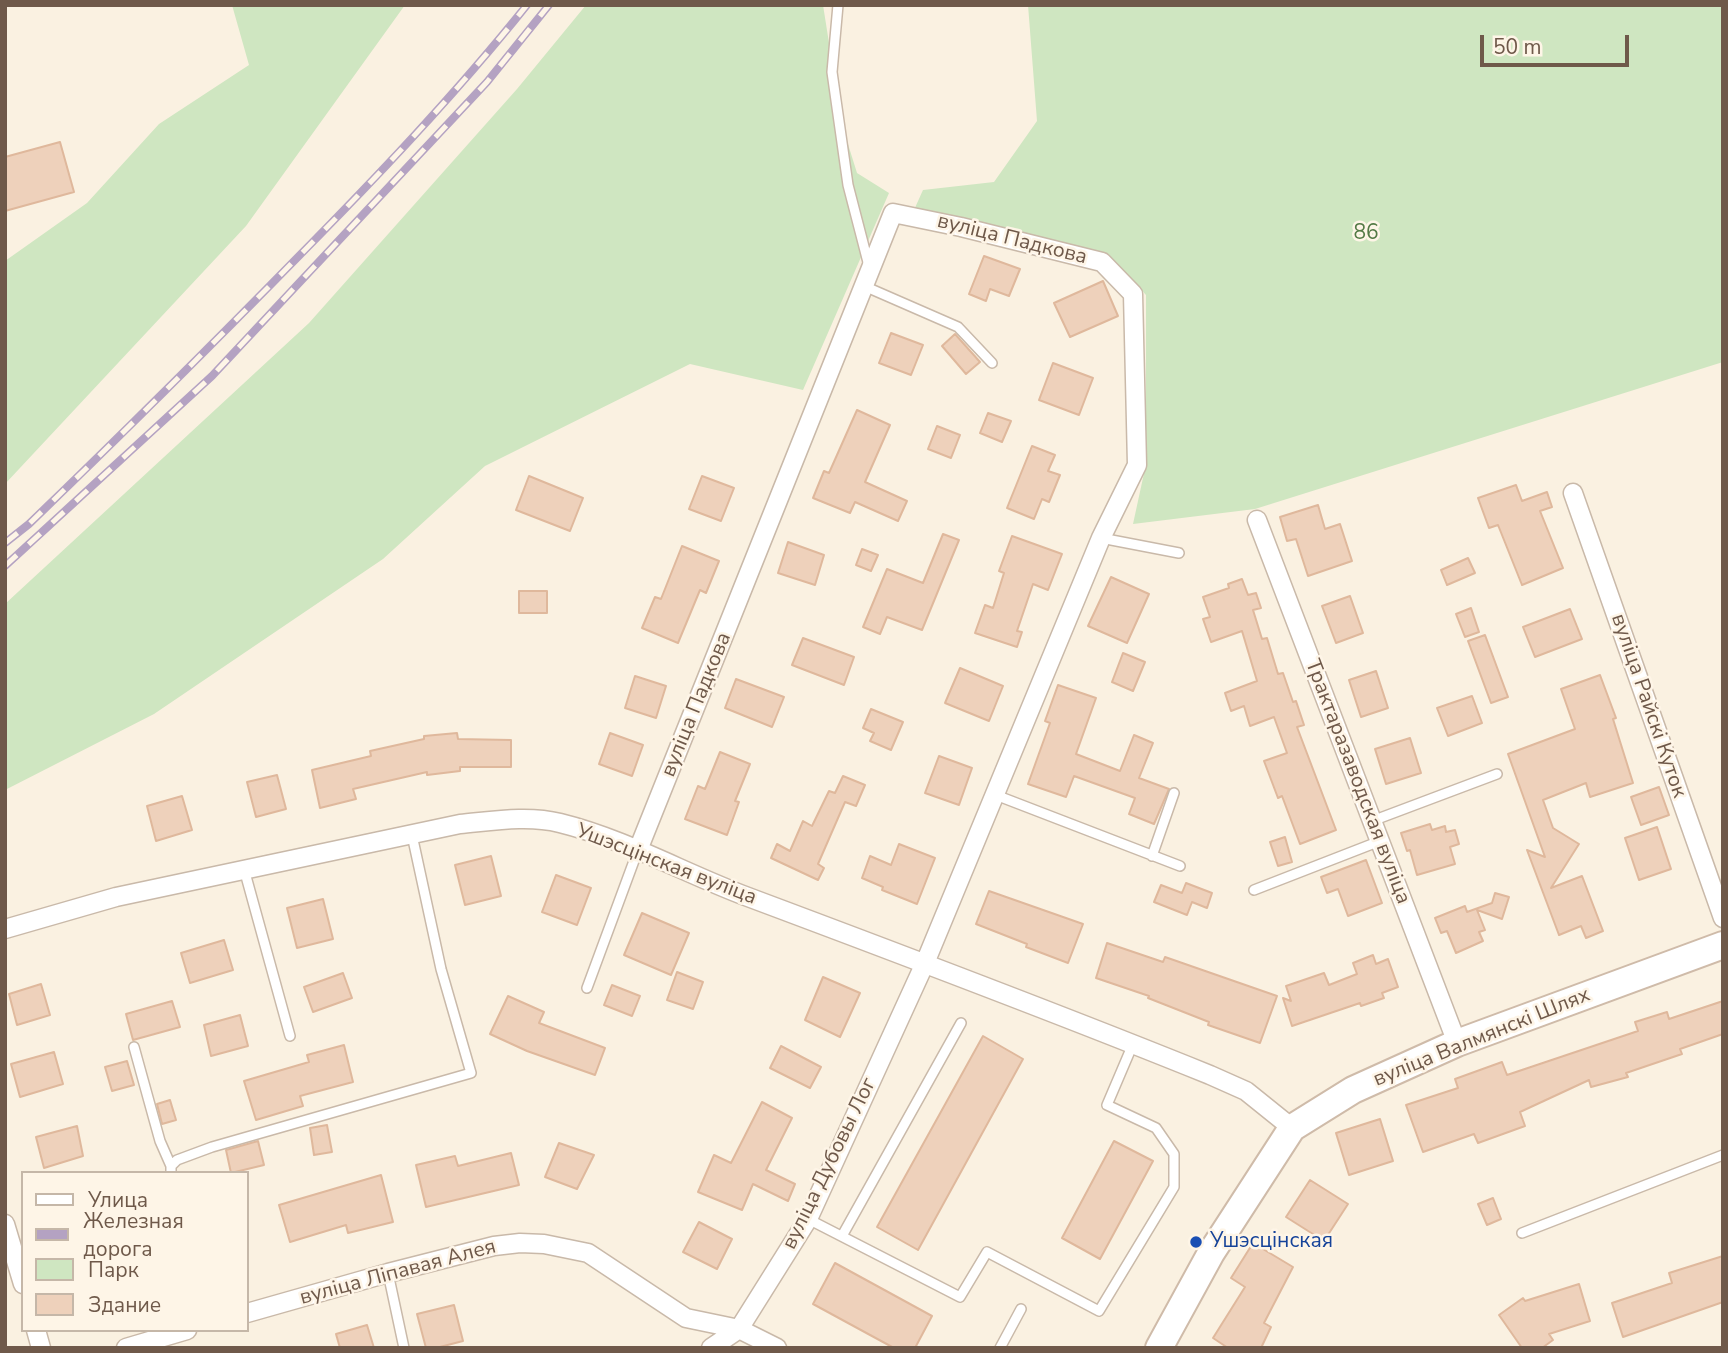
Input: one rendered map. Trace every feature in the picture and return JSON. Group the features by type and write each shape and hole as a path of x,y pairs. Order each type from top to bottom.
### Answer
{"street":[{"name":"вуліца Падкова","path":"638,850 893,213 1102,262 1133,294 1137,466 1101,538 925,963"},
{"name":"вуліца Райскі Куток","path":"1573,493 1723,918"},
{"name":"Трактаразаводская вуліца","path":"1257,520 1457,1043"},
{"name":"Ушэсцінская вуліца","path":"5,929 116,897 460,824 512,820 561,823 638,850 744,896 925,963 1247,1091 1292,1128"},
{"name":"вуліца Валмянскі Шлях","path":"1159,1348 1211,1253 1292,1128 1353,1090 1457,1043 1723,945"},
{"name":"вуліца Дубовы Лог","path":"711,1348 739,1329 808,1219 925,963"},
{"path":"5,1224 21,1277"},
{"name":"вуліца Ліпавая Алея","path":"248,1313 494,1246 544,1244 588,1253 687,1318 739,1329 777,1348"},
{"path":"126,1348 180,1332"}],"lane":[{"path":"838,5 832,72 848,185 867,279 958,327 992,363"},
{"path":"1101,538 1179,553"},
{"path":"1372,821 1497,774"},
{"path":"1152,856 1174,793"},
{"path":"993,794 1180,866"},
{"path":"171,1169 177,1160 212,1147 471,1073 441,969 412,835"},
{"path":"1254,890 1380,841"},
{"path":"587,988 638,850"},
{"path":"244,869 290,1036"},
{"path":"842,1236 961,1023"},
{"path":"808,1219 960,1297 987,1252 1099,1311 1174,1187 1174,1154 1156,1128 1107,1105 1133,1044"},
{"path":"134,1047 160,1141 171,1169"},
{"path":"1522,1233 1723,1155"},
{"path":"387,1273 404,1348"},
{"path":"1000,1348 1021,1309"}],"green space":[{"path":"232,5 405,5 246,226 5,484 5,261 87,203 159,124 249,65"},
{"path":"586,5 823,5 842,125 857,173 889,193 803,390 690,364 485,466 383,559 154,714 5,790 5,604 309,323 517,89"},
{"name":"86","path":"1028,5 1723,5 1723,362 1255,509 1133,524 1146,464 1146,295 1109,255 914,210 923,190 994,182 1037,121"}],"building":[{"path":"60,142 74,192 5,211 5,157"},
{"path":"984,256 1020,269 1009,296 990,289 986,301 969,294"},
{"path":"1103,281 1118,316 1070,337 1054,303"},
{"path":"891,333 923,345 911,375 879,363"},
{"path":"955,334 980,362 966,374 942,346"},
{"path":"1053,363 1093,378 1079,415 1039,400"},
{"path":"857,410 890,425 865,482 907,501 898,521 855,502 850,513 813,498 824,471 829,473"},
{"path":"988,413 1011,421 1002,442 980,433"},
{"path":"937,426 960,435 951,458 928,449"},
{"path":"1032,446 1055,455 1048,471 1060,475 1049,502 1042,499 1034,519 1007,508"},
{"path":"529,476 583,498 570,531 516,510"},
{"path":"702,476 734,488 721,521 689,509"},
{"path":"1516,485 1522,501 1547,492 1552,507 1540,511 1563,568 1522,585 1498,525 1489,528 1478,498"},
{"path":"1318,505 1325,529 1340,524 1352,561 1308,576 1296,539 1287,541 1280,517"},
{"path":"943,534 959,540 922,630 887,617 880,634 863,627 887,569 923,583"},
{"path":"1012,536 1062,554 1048,590 1033,584 1017,631 1022,632 1017,647 975,633 985,605 993,608 1004,573 999,571"},
{"path":"788,542 824,555 815,585 778,573"},
{"path":"682,546 719,561 706,593 700,590 678,643 642,628 655,597 661,599"},
{"path":"862,549 878,555 871,571 856,565"},
{"path":"1468,558 1475,573 1447,585 1441,570"},
{"path":"1111,577 1149,594 1127,643 1088,626"},
{"path":"1242,579 1248,595 1256,593 1261,608 1253,610 1262,639 1267,638 1278,674 1283,673 1293,702 1296,701 1304,725 1297,727 1336,830 1300,844 1282,796 1278,798 1264,761 1287,753 1274,717 1250,726 1244,706 1231,711 1225,693 1257,681 1242,631 1211,642 1203,619 1210,617 1203,597 1229,588 1228,584"},
{"path":"519,591 547,591 547,613 519,613"},
{"path":"1350,596 1363,633 1336,643 1322,606"},
{"path":"1471,608 1479,632 1465,637 1456,614"},
{"path":"1570,609 1582,639 1535,657 1523,627"},
{"path":"1485,635 1508,697 1491,703 1468,641"},
{"path":"803,638 854,657 844,685 792,665"},
{"path":"1123,653 1145,662 1133,691 1112,682"},
{"path":"960,668 1003,686 989,721 945,703"},
{"path":"1376,671 1388,708 1361,717 1349,680"},
{"path":"1600,675 1616,718 1613,719 1633,783 1590,797 1586,783 1543,800 1553,828 1579,844 1551,888 1582,876 1603,931 1586,938 1581,926 1559,935 1527,850 1545,857 1508,754 1575,729 1561,689"},
{"path":"635,676 666,686 656,718 625,708"},
{"path":"736,679 784,697 772,727 725,708"},
{"path":"1058,685 1096,698 1076,754 1120,771 1134,735 1153,743 1139,778 1169,789 1154,824 1129,814 1135,798 1074,776 1066,797 1028,784 1050,723 1045,721"},
{"path":"1472,696 1482,723 1448,736 1437,708"},
{"path":"871,709 903,722 891,750 870,741 874,733 863,728"},
{"path":"457,733 458,739 511,740 511,767 460,767 460,771 427,775 427,772 353,789 356,799 320,808 312,770 371,756 370,751 424,739 424,736"},
{"path":"610,733 643,745 632,776 599,764"},
{"path":"1410,738 1421,773 1386,784 1375,749"},
{"path":"720,752 750,764 735,801 739,802 727,835 685,819 698,786 705,789"},
{"path":"939,756 972,768 959,805 925,793"},
{"path":"277,775 286,809 256,817 247,782"},
{"path":"843,776 865,785 856,806 845,802 818,864 824,868 818,880 771,858 777,844 790,851 803,821 812,826 829,791 835,793"},
{"path":"1659,787 1669,815 1641,825 1631,797"},
{"path":"182,796 192,830 156,841 147,806"},
{"path":"1430,824 1432,830 1445,826 1446,832 1455,830 1459,844 1450,847 1455,864 1417,875 1410,850 1407,851 1401,833"},
{"path":"1657,827 1671,869 1639,880 1625,838"},
{"path":"1285,837 1292,862 1278,866 1270,842"},
{"path":"899,844 935,858 917,904 882,890 883,887 862,878 870,856 891,865"},
{"path":"491,856 501,896 465,905 455,865"},
{"path":"1366,860 1382,903 1348,916 1338,889 1327,893 1321,877"},
{"path":"556,875 591,888 577,925 542,912"},
{"path":"1186,883 1212,893 1207,908 1192,902 1187,915 1154,902 1161,885 1182,893"},
{"path":"989,891 1083,924 1068,963 976,924"},
{"path":"1495,893 1509,897 1502,919 1477,910 1485,930 1479,932 1483,941 1456,953 1447,931 1441,933 1435,918 1465,906 1467,912 1492,903"},
{"path":"323,899 333,939 297,948 287,908"},
{"path":"642,913 689,933 671,975 624,955"},
{"path":"224,940 233,970 190,983 181,953"},
{"path":"1107,943 1163,962 1165,957 1277,996 1260,1043 1208,1025 1209,1022 1148,998 1149,996 1096,978"},
{"path":"1373,955 1376,964 1388,959 1398,987 1382,993 1384,998 1361,1006 1360,1003 1292,1026 1283,998 1291,1001 1286,986 1324,973 1329,985 1357,974 1353,963"},
{"path":"677,972 703,982 693,1009 667,1000"},
{"path":"343,973 352,998 313,1012 304,987"},
{"path":"823,977 860,993 840,1037 805,1020"},
{"path":"41,984 50,1015 17,1025 9,994"},
{"path":"612,985 640,996 632,1016 604,1005"},
{"path":"508,996 544,1012 539,1023 605,1048 595,1075 527,1051 490,1034"},
{"path":"172,1001 180,1027 133,1040 126,1014"},
{"path":"1723,1001 1723,1034 1680,1049 1682,1054 1626,1073 1628,1077 1591,1087 1589,1080 1520,1112 1525,1126 1478,1143 1474,1134 1423,1152 1406,1105 1458,1088 1455,1079 1502,1062 1507,1075 1638,1031 1635,1022 1667,1012 1669,1019"},
{"path":"240,1015 248,1046 211,1056 204,1025"},
{"path":"983,1036 1023,1059 918,1250 877,1227"},
{"path":"344,1045 353,1082 300,1096 303,1106 256,1120 244,1081 309,1062 307,1055"},
{"path":"781,1046 821,1067 810,1088 770,1068"},
{"path":"54,1052 63,1084 20,1097 11,1064"},
{"path":"127,1061 134,1085 112,1091 105,1067"},
{"path":"170,1100 176,1120 162,1124 157,1104"},
{"path":"762,1102 792,1118 766,1170 795,1184 788,1201 753,1184 742,1210 698,1192 714,1155 731,1163"},
{"path":"1380,1119 1393,1161 1349,1175 1336,1133"},
{"path":"327,1125 332,1152 314,1155 310,1128"},
{"path":"77,1126 83,1156 44,1168 36,1137"},
{"path":"258,1141 264,1165 231,1171 226,1150"},
{"path":"1114,1141 1153,1161 1100,1259 1062,1238"},
{"path":"559,1143 594,1155 577,1189 545,1177"},
{"path":"511,1153 519,1185 426,1207 416,1165 455,1156 458,1166"},
{"path":"381,1175 393,1222 348,1233 346,1225 290,1242 279,1205"},
{"path":"1310,1180 1348,1204 1324,1241 1286,1217"},
{"path":"1493,1198 1501,1219 1487,1225 1478,1204"},
{"path":"699,1222 732,1239 717,1269 683,1252"},
{"path":"1253,1243 1293,1267 1264,1323 1271,1327 1261,1348 1228,1348 1213,1338 1245,1287 1231,1278"},
{"path":"1723,1256 1723,1302 1623,1337 1612,1303 1672,1283 1669,1273"},
{"path":"835,1263 932,1316 915,1348 894,1348 813,1304"},
{"path":"1579,1284 1590,1321 1549,1334 1553,1340 1542,1348 1522,1348 1499,1315 1523,1298 1525,1301"},
{"path":"454,1305 463,1341 426,1348 417,1314"},
{"path":"367,1325 374,1348 340,1348 336,1334"}],"railway":[{"path":"5,543 29,524 96,459 324,230 443,104 527,5"},
{"path":"5,566 212,376 487,82 549,5"}],"place":[{"name":"Ушэсцінская","path":"1196,1242"}]}
